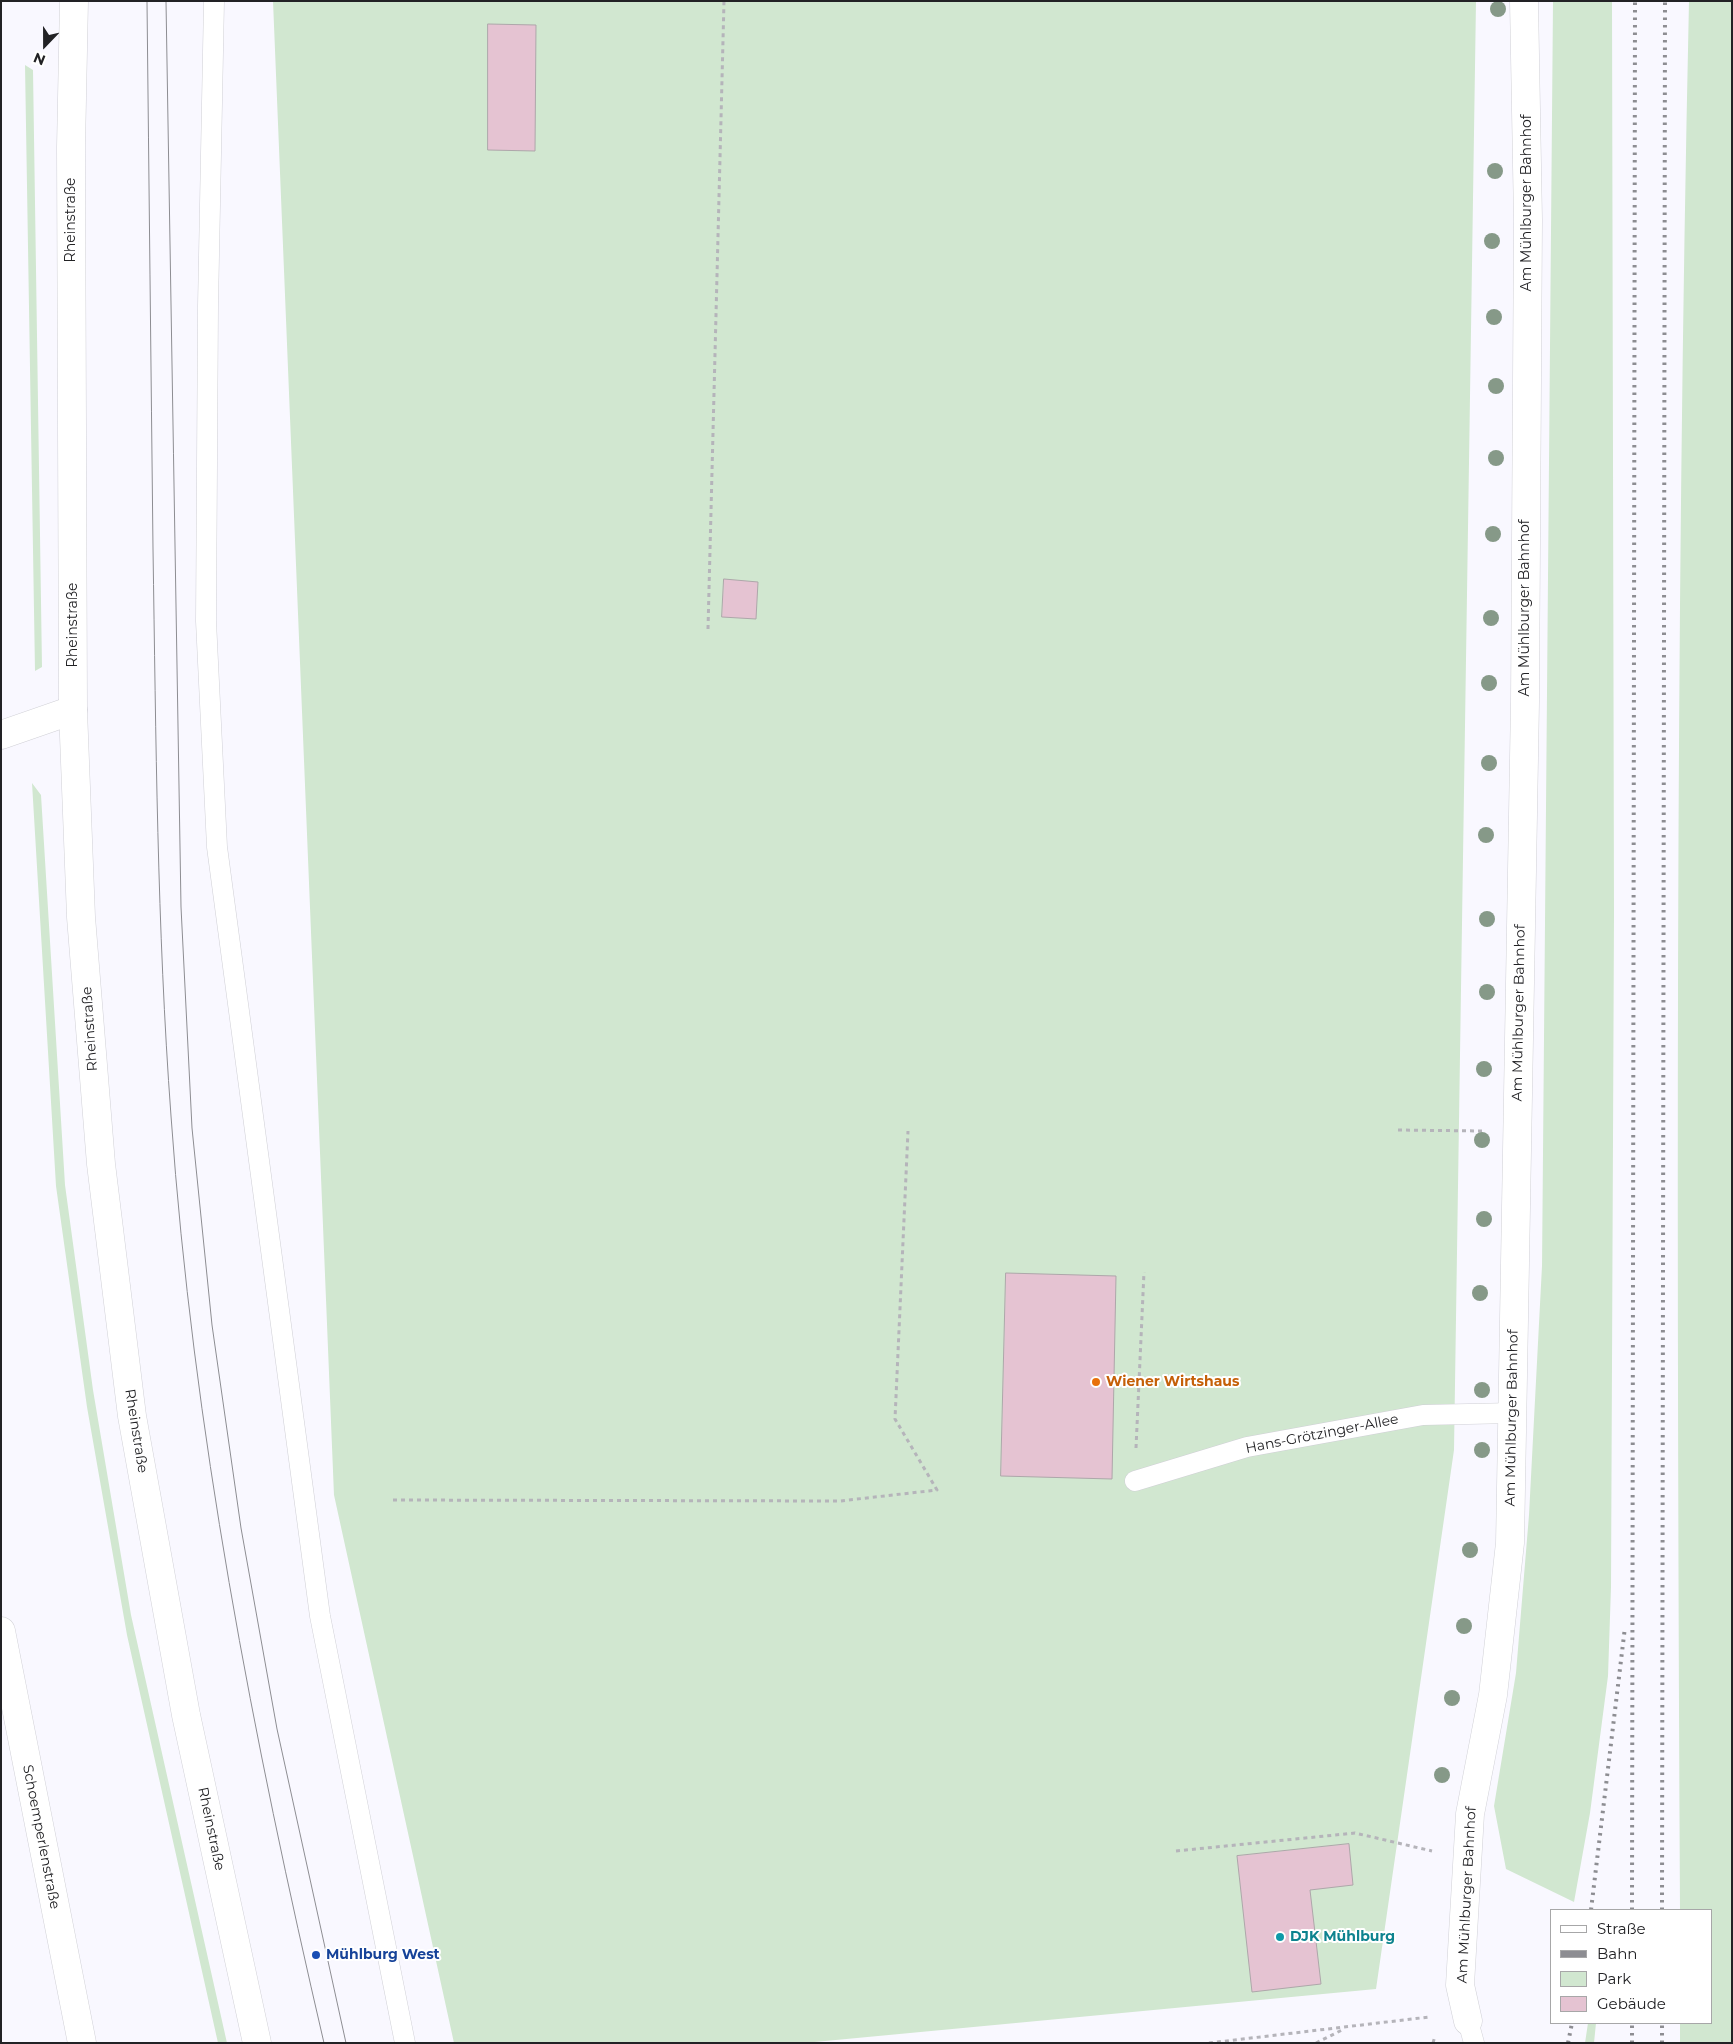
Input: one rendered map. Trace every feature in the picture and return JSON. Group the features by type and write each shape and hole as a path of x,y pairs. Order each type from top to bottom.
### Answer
{"street":[{"name":"Rheinstraße","path":"74,1 71,147 73,710 81,917 100,1164 132,1416 186,1715 257,2043"},
{"name":"Am Mühlburger Bahnhof","path":"1471,2032 1460,1985 1470,1814 1493,1694 1510,1543 1525,692 1528,220 1524,1"},
{"path":"1,735 73,710"},
{"name":"Schoemperlenstraße","path":"1,1631 82,2043"}],"lane":[{"path":"214,1 208,306 206,621 217,847 320,1616 405,2043"},
{"name":"Hans-Grötzinger-Allee","path":"1135,1481 1247,1447 1423,1415 1513,1413"}],"path":[{"path":"708,629 724,1"},
{"path":"1398,1130 1518,1132"},
{"path":"393,1500 840,1501 937,1490 895,1418 908,1131"},
{"path":"1135,1481 1144,1272"},
{"path":"1176,1851 1355,1834 1467,1858"},
{"path":"1209,2043 1441,2016 1471,2032"},
{"path":"1316,2043 1348,2027"}],"green space":[{"path":"273,1 1476,1 1454,1450 1376,1989 804,2043 454,2043 334,1495"},
{"path":"1553,1 1612,1 1614,913 1611,1587 1608,1676 1590,1813 1574,1902 1506,1869 1494,1806 1516,1673 1529,1515 1542,1266"},
{"path":"1689,1 1732,1 1732,2043 1680,2043 1680,2024 1713,2024 1713,1909 1680,1909 1678,956 1684,240"},
{"path":"25,65 33,70 42,667 35,671"},
{"path":"32,783 41,795 65,1185 93,1390 131,1615 227,2043 218,2043 127,1635 87,1407 56,1186"},
{"path":"1588,2024 1596,2024 1594,2043 1585,2043"}],"building":[{"path":"488,24 536,25 535,151 488,150"},
{"path":"724,579 758,582 756,619 722,617"},
{"path":"1006,1273 1116,1276 1112,1479 1001,1476"},
{"name":"DJK Mühlburg","path":"1349,1844 1353,1885 1310,1890 1321,1984 1252,1992 1237,1856"}],"tram line":[{"path":"147,1 158,832 166,1045 181,1233 194,1350 229,1583 273,1814 324,2043"},
{"path":"166,1 181,907 192,1128 212,1325 241,1528 277,1729 346,2043"}],"railway":[{"path":"1632,1909 1635,1"},
{"path":"1662,1909 1665,1"},
{"path":"1591,1909 1625,1627"},
{"path":"1568,2043 1572,2024"},
{"path":"1632,2024 1632,2043"},
{"path":"1662,2024 1662,2043"}],"place":[{"name":"Wiener Wirtshaus","path":"1096,1382"},
{"name":"DJK Mühlburg","path":"1280,1937"},
{"name":"Mühlburg West","path":"316,1955"}]}
